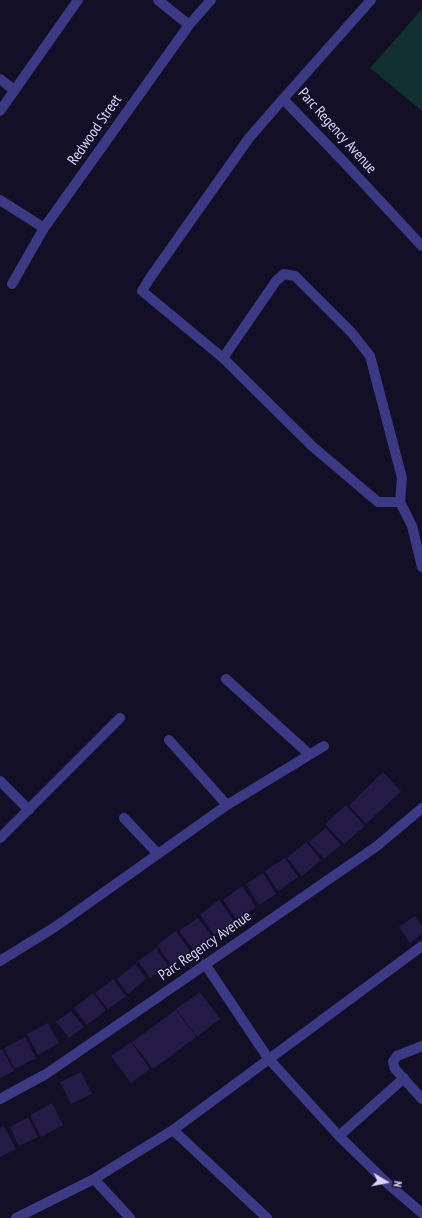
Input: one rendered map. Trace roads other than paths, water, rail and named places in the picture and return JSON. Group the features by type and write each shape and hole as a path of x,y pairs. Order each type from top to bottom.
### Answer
{"street":[{"path":"158,0 188,25"},
{"name":"Redwood Street","path":"12,284 44,228 188,25 211,0"},
{"name":"Parc Regency Avenue","path":"371,0 283,99 422,246"},
{"path":"0,111 73,2"},
{"path":"0,79 14,90"},
{"path":"283,99 249,138 142,291 222,358 312,446 378,502 400,502"},
{"path":"0,200 44,228"},
{"path":"222,358 276,281 284,274 295,276 352,333 370,356 402,478 400,502 412,526 422,567"},
{"path":"226,679 309,754"},
{"path":"0,838 120,718"},
{"path":"168,740 227,805"},
{"path":"0,961 55,927 227,805 324,746"},
{"path":"0,781 29,810"},
{"name":"Parc Regency Avenue","path":"0,1099 46,1074 376,846 422,808"},
{"path":"124,818 158,854"},
{"path":"16,1218 94,1179 173,1130 268,1058 422,946"},
{"path":"205,964 268,1058 339,1136 388,1184 422,1212"},
{"path":"422,1046 397,1056 393,1062 395,1069 422,1099"},
{"path":"339,1136 404,1078"},
{"path":"173,1130 267,1218"},
{"path":"94,1179 130,1218"}]}
